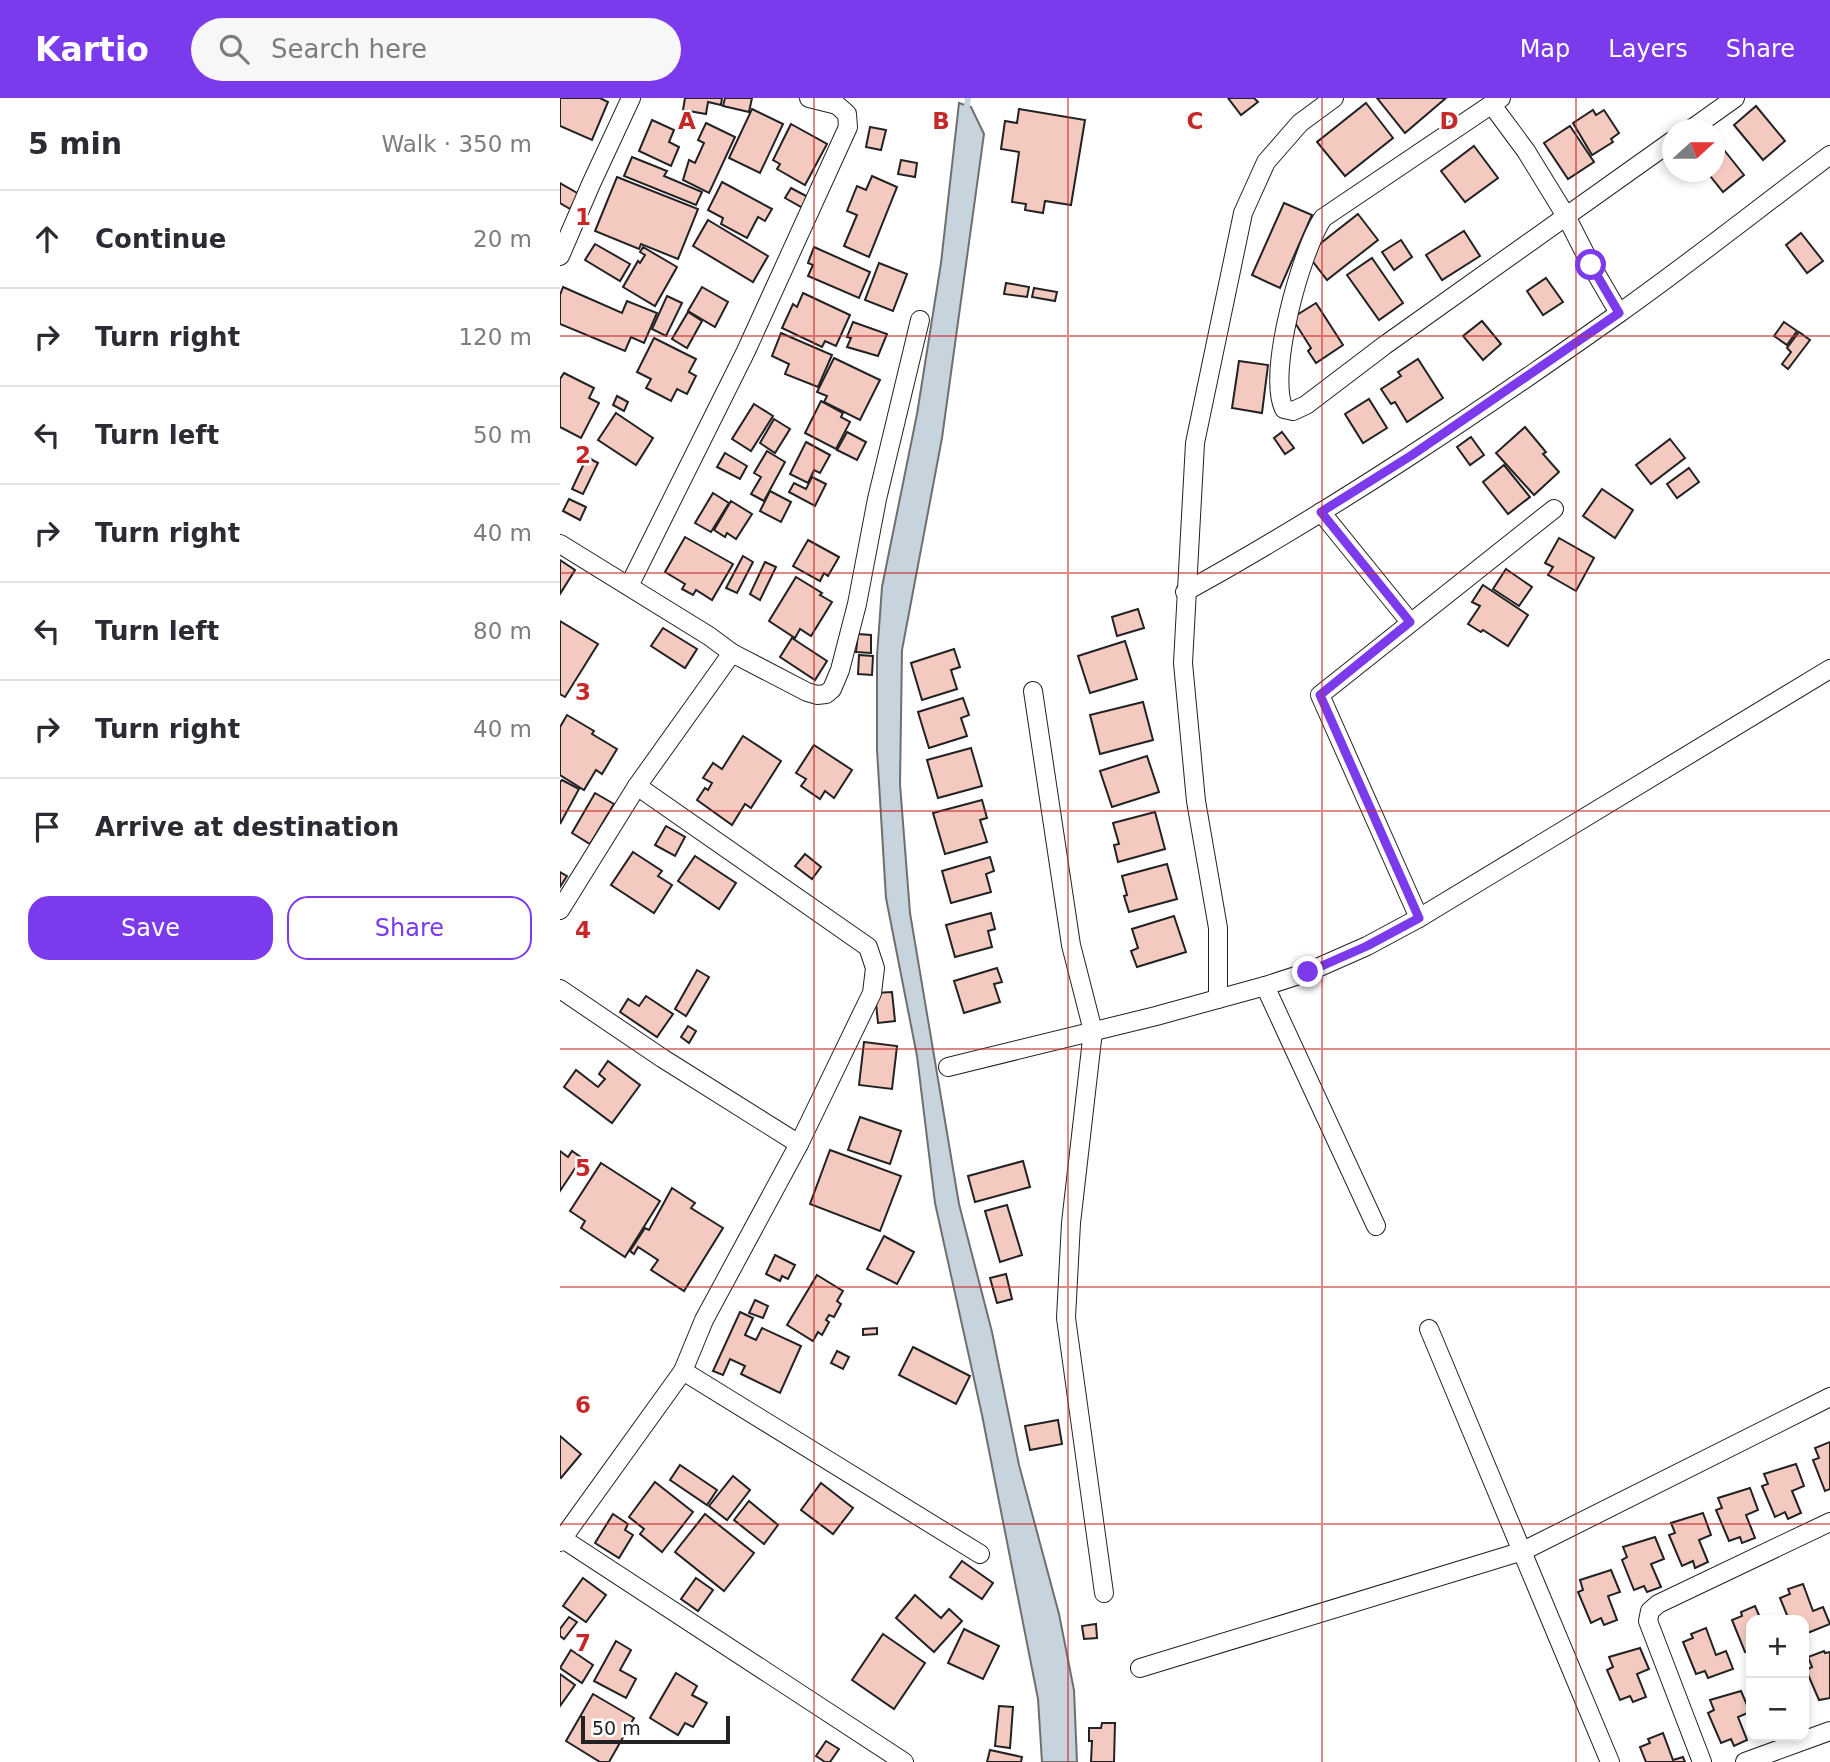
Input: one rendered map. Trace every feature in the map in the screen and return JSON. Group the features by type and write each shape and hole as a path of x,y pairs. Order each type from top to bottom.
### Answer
{"street":[{"path":"560,256 631,98"},
{"path":"629,586 746,351 848,127 847,114 837,105 809,98"},
{"path":"1218,999 1218,928 1196,800 1183,663 1195,443 1243,213 1266,162 1300,123 1334,98"},
{"path":"1705,119 1735,98"},
{"path":"1619,313 1566,215 1496,101 1323,218 1312,234 1285,324 1278,398 1284,409 1293,411 1306,405 1385,345 1566,215 1662,148"},
{"path":"1185,592 1254,554 1412,455 1619,313 1830,155"},
{"path":"560,544 732,653 807,692 826,694 832,689 840,670 857,604 877,499 920,320"},
{"path":"1419,918 1320,695 1554,509"},
{"path":"1321,512 1410,622"},
{"path":"560,910 637,786 732,653"},
{"path":"948,1067 1265,986 1308,972 1367,946 1419,918 1830,669"},
{"path":"1032,691 1071,944 1093,1031 1071,1223 1066,1318 1104,1593"},
{"path":"637,786 868,947 875,968 872,993 799,1144 704,1320 683,1371 561,1539 904,1762"},
{"path":"1265,986 1376,1226"},
{"path":"560,989 662,1058 799,1144"},
{"path":"1429,1329 1610,1762"},
{"path":"683,1371 980,1554"},
{"path":"1140,1668 1523,1551 1830,1398"},
{"path":"1702,1762 1648,1621 1650,1611 1658,1604 1830,1521"},
{"path":"1745,1762 1830,1731"}],"shaded area":[{"path":"959,103 971,107 984,134 942,438 902,650 900,784 910,913 959,1204 992,1332 1019,1465 1059,1614 1074,1690 1077,1762 1042,1762 1038,1699 982,1415 935,1203 917,1056 886,898 877,750 877,656 882,587 917,414 941,263"}],"building":[{"path":"560,98 600,98 608,102 592,140 560,126"},
{"path":"685,98 722,98 721,105 708,102 706,114 683,110"},
{"path":"725,98 752,98 749,112 723,106"},
{"path":"1228,98 1254,98 1258,102 1241,115"},
{"path":"1377,98 1446,98 1405,133"},
{"path":"1366,103 1393,138 1345,176 1317,142"},
{"path":"1756,106 1785,141 1763,160 1734,125"},
{"path":"752,109 783,124 760,173 729,158"},
{"path":"1019,109 1085,120 1071,205 1045,201 1043,213 1025,210 1026,204 1012,202 1019,152 1001,149 1005,121 1017,123"},
{"path":"1593,110 1596,115 1604,110 1619,133 1611,139 1613,142 1592,155 1573,123"},
{"path":"652,120 674,130 669,142 679,147 671,166 639,151"},
{"path":"706,123 735,137 709,193 683,180 689,160 695,163 704,143 698,140"},
{"path":"791,124 827,144 805,185 777,169 780,164 773,160"},
{"path":"1570,126 1594,162 1568,179 1544,143"},
{"path":"870,127 886,130 881,150 866,147"},
{"path":"1474,146 1498,178 1465,202 1441,171"},
{"path":"1725,151 1744,175 1723,192 1715,182 1725,182"},
{"path":"632,157 667,171 664,176 702,192 696,205 624,176"},
{"path":"901,160 917,163 915,177 898,174"},
{"path":"872,176 897,187 869,257 844,246 857,215 847,211 857,186 866,190"},
{"path":"617,177 698,209 678,259 641,244 639,249 595,231"},
{"path":"722,182 772,209 765,221 758,217 747,238 721,224 723,218 708,210"},
{"path":"560,183 579,194 570,209 560,203"},
{"path":"791,188 808,197 803,208 785,198"},
{"path":"1284,203 1312,215 1280,288 1252,275"},
{"path":"1358,214 1378,240 1327,280 1307,254"},
{"path":"708,220 768,256 753,282 693,246"},
{"path":"1464,231 1480,256 1442,280 1426,255"},
{"path":"1801,233 1823,261 1807,273 1786,245"},
{"path":"1401,240 1412,257 1394,270 1382,252"},
{"path":"595,244 630,264 620,281 585,260"},
{"path":"643,247 677,267 655,306 623,287 638,261 640,263 645,255 640,252"},
{"path":"814,247 870,272 859,298 808,276 813,265 808,263"},
{"path":"1372,258 1403,303 1379,320 1347,275"},
{"path":"879,263 907,274 893,311 865,300"},
{"path":"1546,278 1563,302 1543,315 1527,291"},
{"path":"1006,283 1029,287 1027,297 1004,294"},
{"path":"563,287 622,313 627,301 657,313 644,343 631,337 625,351 560,324 560,295"},
{"path":"702,287 728,302 715,327 688,311"},
{"path":"1034,288 1057,292 1055,301 1032,297"},
{"path":"803,293 850,315 836,346 825,341 822,347 782,328 793,304 797,307"},
{"path":"667,296 682,303 666,336 652,329"},
{"path":"1316,303 1343,345 1316,363 1308,351 1311,348 1292,318"},
{"path":"688,312 702,321 687,348 672,339"},
{"path":"1482,321 1501,344 1483,360 1463,336"},
{"path":"853,322 887,334 878,356 847,347 851,338 847,337"},
{"path":"1784,322 1797,331 1787,345 1774,336"},
{"path":"1799,332 1810,340 1788,369 1782,364 1791,352 1787,348"},
{"path":"781,333 832,355 818,387 785,374 789,364 772,356"},
{"path":"654,338 696,359 689,372 696,376 687,394 677,389 671,401 646,388 651,379 637,372"},
{"path":"834,358 880,380 860,420 824,402 827,396 817,392"},
{"path":"1418,359 1443,398 1407,422 1395,402 1391,404 1381,389 1401,376 1398,372"},
{"path":"1239,361 1268,365 1262,413 1232,408"},
{"path":"564,373 594,388 589,398 599,403 581,438 560,427 560,379"},
{"path":"617,396 628,402 624,411 613,405"},
{"path":"1369,399 1387,428 1363,443 1345,414"},
{"path":"821,401 843,413 841,417 850,422 836,449 805,433"},
{"path":"754,404 773,416 751,451 732,439"},
{"path":"616,413 653,438 636,465 598,440"},
{"path":"774,419 790,429 775,453 760,443"},
{"path":"1525,427 1559,472 1534,495 1496,453"},
{"path":"847,432 866,442 857,460 837,450"},
{"path":"1282,432 1294,448 1285,454 1274,438"},
{"path":"1471,437 1484,455 1470,465 1457,447"},
{"path":"1670,439 1685,458 1651,484 1636,465"},
{"path":"806,442 830,455 820,473 814,470 808,483 790,474"},
{"path":"767,451 785,462 764,501 751,494 761,477 754,473"},
{"path":"725,453 747,466 740,479 717,467"},
{"path":"587,457 598,463 583,494 572,489"},
{"path":"1504,465 1530,497 1508,514 1483,482"},
{"path":"1689,468 1699,482 1677,498 1667,484"},
{"path":"812,477 826,484 815,506 789,492 794,483 806,489"},
{"path":"1602,489 1633,510 1615,538 1583,516"},
{"path":"770,491 791,502 781,522 760,511"},
{"path":"713,493 729,503 711,532 695,523"},
{"path":"569,499 586,507 580,520 563,511"},
{"path":"731,501 752,514 736,539 727,533 725,537 714,530"},
{"path":"685,537 733,564 712,600 696,590 693,595 682,589 685,584 665,572"},
{"path":"1559,538 1594,558 1576,591 1548,575 1553,567 1545,563"},
{"path":"808,540 839,557 828,576 824,573 820,581 793,566"},
{"path":"743,556 753,562 737,593 726,588"},
{"path":"560,560 575,570 560,594"},
{"path":"765,562 776,567 760,600 750,594"},
{"path":"1506,569 1532,587 1519,606 1493,589"},
{"path":"796,577 832,602 811,636 800,629 795,638 769,621"},
{"path":"1483,585 1528,615 1508,646 1468,624 1480,606 1472,602"},
{"path":"1138,609 1144,628 1117,636 1112,617"},
{"path":"560,621 598,644 565,697 560,694"},
{"path":"663,628 697,649 685,668 651,646"},
{"path":"858,634 871,635 871,653 856,652"},
{"path":"792,638 827,661 815,680 780,657"},
{"path":"1125,641 1137,679 1090,693 1078,656"},
{"path":"954,649 960,667 951,670 957,689 922,700 911,663"},
{"path":"859,655 873,656 872,675 858,674"},
{"path":"963,698 969,715 961,718 967,736 929,748 918,712"},
{"path":"1143,702 1153,740 1100,754 1090,715"},
{"path":"567,715 617,749 602,774 596,770 584,790 560,775 560,727"},
{"path":"743,736 781,761 751,808 745,804 732,825 697,800 712,783 703,778 713,763 722,769"},
{"path":"814,745 852,770 834,798 825,791 820,799 801,786 806,779 796,773"},
{"path":"971,748 982,786 938,798 927,760"},
{"path":"1147,756 1159,792 1112,807 1100,771"},
{"path":"562,780 579,789 560,824 560,782"},
{"path":"595,793 614,804 590,844 572,833"},
{"path":"982,800 987,818 980,820 987,842 945,854 933,813"},
{"path":"1155,812 1165,849 1118,862 1114,845 1119,844 1113,823"},
{"path":"666,826 685,837 675,856 655,845"},
{"path":"633,852 662,871 658,876 672,885 654,913 611,885"},
{"path":"805,854 821,867 812,879 795,866"},
{"path":"695,856 736,883 719,909 678,881"},
{"path":"990,857 994,871 986,874 991,892 951,903 942,871"},
{"path":"1167,864 1177,899 1129,912 1122,876"},
{"path":"560,872 567,876 560,887"},
{"path":"991,913 995,929 988,931 992,947 955,957 946,925"},
{"path":"1174,916 1186,952 1137,967 1131,951 1138,948 1132,929"},
{"path":"997,968 1002,982 994,984 1000,1002 964,1013 954,981"},
{"path":"697,970 709,977 686,1016 675,1009"},
{"path":"892,992 895,1021 878,1023 875,993"},
{"path":"646,996 673,1014 657,1037 620,1012 628,999 639,1006"},
{"path":"688,1026 696,1031 689,1043 681,1037"},
{"path":"864,1042 897,1046 892,1089 859,1085"},
{"path":"608,1061 640,1085 612,1123 564,1087 576,1070 598,1087 605,1079 599,1074"},
{"path":"860,1117 901,1131 890,1164 848,1150"},
{"path":"830,1150 901,1176 880,1231 810,1204"},
{"path":"560,1151 568,1157 572,1151 582,1158 560,1191"},
{"path":"1023,1161 1030,1187 975,1202 968,1176"},
{"path":"601,1163 660,1201 625,1257 581,1228 585,1221 570,1211"},
{"path":"672,1188 695,1203 691,1208 723,1228 684,1291 651,1270 658,1260 638,1247 634,1254 630,1251 645,1228 649,1230"},
{"path":"1007,1205 1022,1255 1000,1262 985,1211"},
{"path":"884,1236 914,1252 897,1284 867,1269"},
{"path":"775,1255 795,1265 788,1279 782,1276 780,1281 766,1274"},
{"path":"1006,1274 1012,1299 997,1303 990,1278"},
{"path":"817,1275 843,1291 837,1301 841,1304 834,1317 829,1315 826,1320 829,1322 822,1335 818,1332 813,1341 787,1325"},
{"path":"755,1300 768,1306 763,1318 749,1313"},
{"path":"740,1312 753,1318 745,1335 756,1340 762,1328 801,1346 780,1393 741,1374 745,1366 730,1359 723,1375 713,1371"},
{"path":"877,1328 877,1334 863,1335 863,1329"},
{"path":"913,1347 970,1376 956,1404 899,1375"},
{"path":"837,1351 849,1357 843,1369 831,1363"},
{"path":"1058,1420 1062,1444 1030,1450 1025,1426"},
{"path":"560,1436 581,1454 561,1478 560,1477"},
{"path":"1830,1442 1830,1489 1825,1491 1813,1460 1819,1458 1815,1448"},
{"path":"1796,1464 1804,1486 1792,1491 1801,1513 1788,1519 1785,1512 1775,1517 1762,1486 1768,1484 1764,1474"},
{"path":"680,1465 717,1490 707,1505 670,1480"},
{"path":"733,1476 750,1490 727,1520 709,1506"},
{"path":"655,1482 693,1512 662,1552 640,1534 644,1529 629,1517"},
{"path":"821,1483 853,1508 833,1534 801,1510"},
{"path":"1750,1488 1758,1510 1746,1515 1755,1538 1742,1543 1740,1537 1729,1541 1716,1510 1722,1508 1718,1498"},
{"path":"749,1501 778,1525 764,1544 734,1520"},
{"path":"1703,1513 1711,1535 1699,1540 1708,1562 1695,1568 1693,1561 1682,1566 1669,1535 1675,1533 1671,1523"},
{"path":"613,1514 628,1524 625,1530 633,1535 619,1558 595,1543"},
{"path":"705,1514 754,1553 724,1591 675,1552"},
{"path":"1655,1537 1664,1559 1651,1564 1661,1587 1647,1592 1644,1586 1634,1590 1622,1560 1627,1557 1623,1547"},
{"path":"962,1561 993,1583 982,1599 950,1577"},
{"path":"1611,1570 1620,1592 1608,1596 1617,1620 1604,1625 1601,1618 1591,1623 1578,1592 1583,1590 1580,1580"},
{"path":"583,1578 606,1595 586,1622 563,1606"},
{"path":"696,1578 713,1590 698,1611 681,1599"},
{"path":"1803,1584 1813,1611 1823,1607 1830,1624 1809,1632 1809,1615 1787,1615 1780,1598 1790,1594 1788,1589"},
{"path":"915,1595 941,1618 949,1609 962,1621 934,1652 896,1618"},
{"path":"1755,1606 1759,1615 1746,1615 1745,1652 1732,1620 1742,1616 1741,1612"},
{"path":"569,1617 577,1622 564,1639 560,1636 560,1629"},
{"path":"1096,1624 1097,1638 1084,1639 1082,1626"},
{"path":"1706,1628 1716,1655 1726,1651 1733,1669 1708,1678 1705,1671 1696,1674 1683,1642 1693,1638 1691,1634"},
{"path":"964,1629 999,1646 983,1679 948,1663"},
{"path":"883,1634 925,1663 894,1709 852,1680"},
{"path":"616,1641 631,1650 620,1670 636,1679 626,1698 594,1681"},
{"path":"1640,1648 1649,1669 1637,1674 1646,1697 1633,1702 1630,1696 1620,1700 1607,1670 1613,1667 1609,1657"},
{"path":"571,1650 593,1665 582,1683 560,1668"},
{"path":"1824,1651 1830,1652 1830,1698 1819,1700 1809,1677 1809,1668 1812,1667 1809,1657"},
{"path":"676,1673 697,1686 692,1695 707,1703 693,1727 685,1723 678,1735 650,1718"},
{"path":"560,1674 575,1685 560,1706"},
{"path":"1741,1691 1746,1703 1746,1714 1738,1717 1746,1740 1734,1746 1731,1739 1721,1743 1708,1713 1714,1710 1710,1700"},
{"path":"593,1694 634,1718 609,1762 600,1762 566,1741"},
{"path":"999,1706 1013,1707 1010,1748 995,1746"},
{"path":"1102,1723 1115,1723 1114,1762 1091,1762 1092,1741 1089,1741 1089,1728 1101,1728"},
{"path":"1663,1733 1673,1760 1683,1757 1685,1762 1646,1762 1640,1747 1650,1743 1648,1739"},
{"path":"826,1741 839,1749 830,1762 816,1756"},
{"path":"990,1750 1022,1757 1021,1762 987,1762"}],"waterway":[{"path":"966,114 968,98"}],"route":[{"path":"1308,972 1367,946 1419,918 1320,695 1410,622 1321,512 1412,455 1619,313 1591,265"}]}
